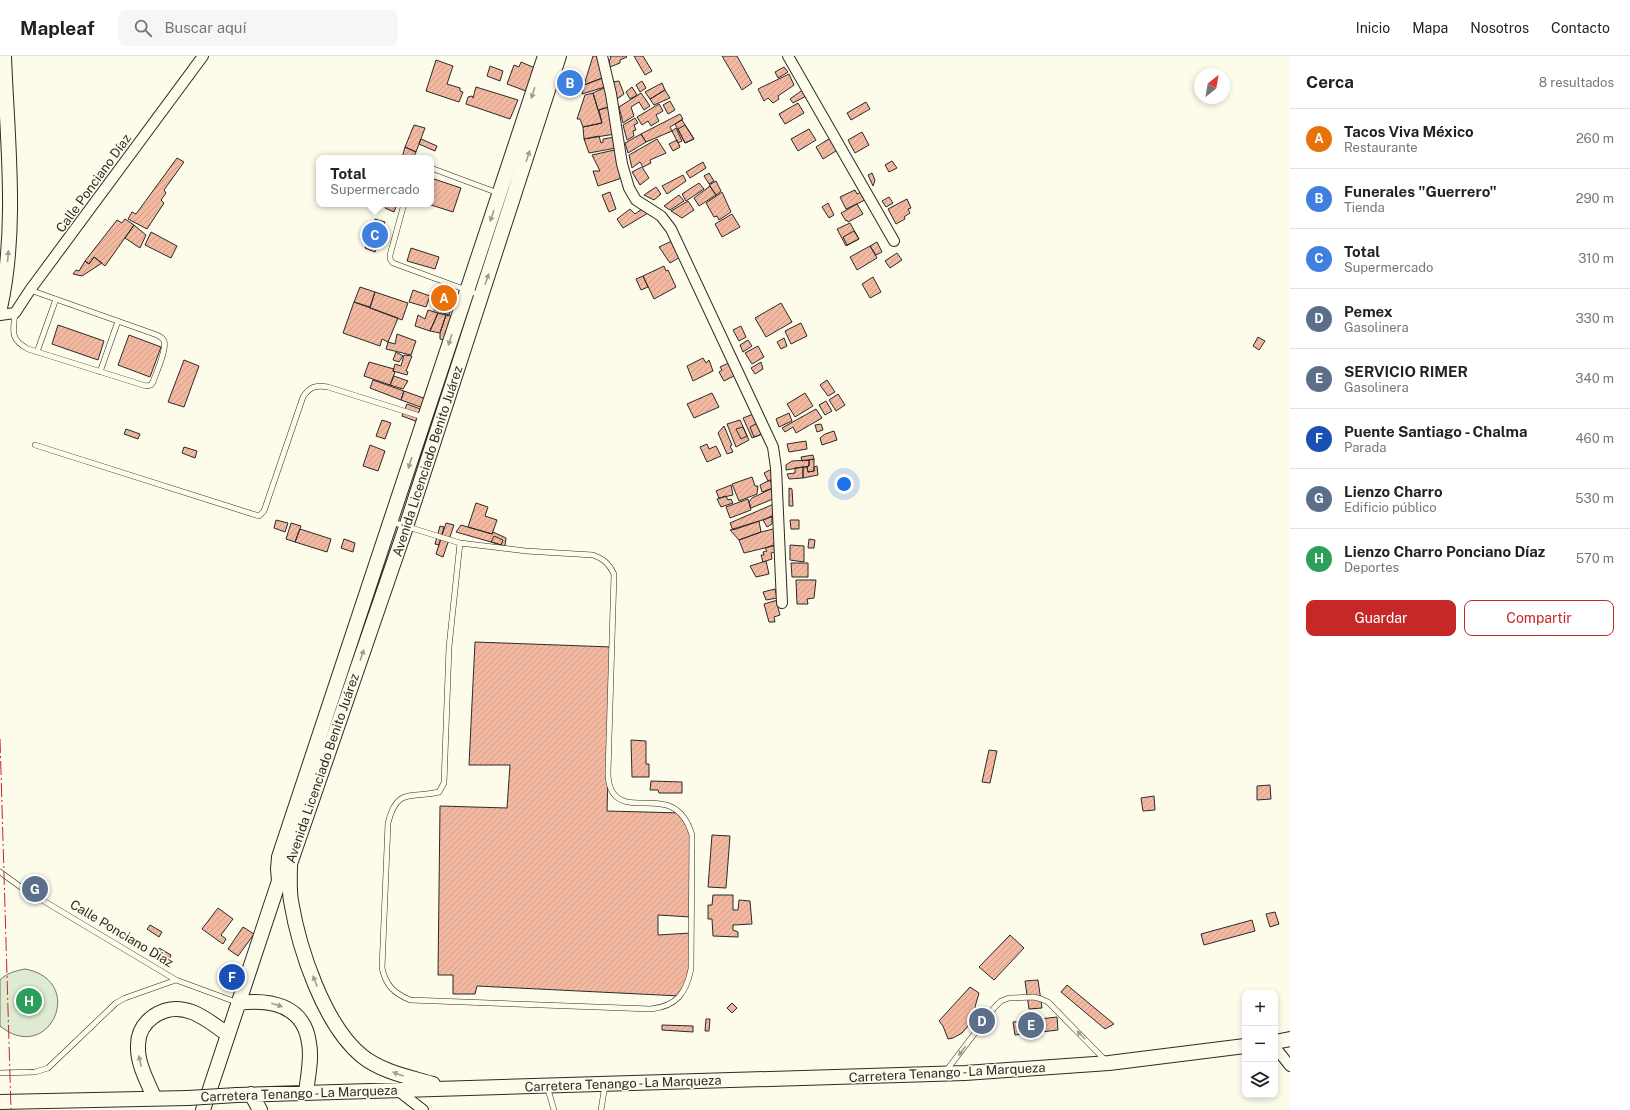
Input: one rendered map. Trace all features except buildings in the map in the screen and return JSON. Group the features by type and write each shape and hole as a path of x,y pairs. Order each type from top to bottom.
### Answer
{"main road":[{"path":"0,308 8,258 10,203 4,56"},
{"name":"Avenida Licenciado Benito Juárez","path":"279,881 279,857 545,56"},
{"name":"Avenida Licenciado Benito Juárez","path":"279,881 290,864 406,527 560,56"},
{"path":"290,864 291,899 297,927 323,1004 336,1027 363,1057 383,1068 405,1076 449,1088"},
{"path":"203,1110 279,881"},
{"path":"238,1003 253,1001 271,1003 287,1008 300,1018 310,1043 306,1092"},
{"path":"154,1097 140,1062 138,1045 140,1030 148,1020 160,1012 174,1009 190,1011 204,1017 228,1035"},
{"path":"1278,1041 1290,1039"},
{"name":"Carretera Tenango - La Marqueza","path":"0,1102 128,1104 154,1097 188,1098 306,1092 945,1074 1108,1063 1242,1046"},
{"path":"244,1094 260,1110"}],"street":[{"name":"Calle Ponciano Díaz","path":"15,313 30,290 203,56"},
{"path":"602,56 611,94 622,164 629,188 636,200 661,216 670,229 773,446 776,468 782,603"},
{"path":"788,56 894,241"},
{"path":"0,315 15,313"},
{"path":"1278,1051 1290,1066"},
{"path":"396,1090 423,1110"}],"lane":[{"path":"434,169 514,200"},
{"path":"403,207 390,259 397,265 481,296"},
{"path":"15,313 12,331 15,340 28,349 146,386 151,385 154,382 164,348 164,342 157,335 30,290"},
{"path":"37,352 56,299"},
{"path":"100,372 118,321"},
{"path":"35,445 259,516 264,511 303,397 307,391 313,387 328,387 425,417"},
{"path":"391,522 460,542 510,550 593,555 602,558 610,566 614,574 608,772 609,784 614,794 621,799 670,806 682,813 688,823 692,835 691,969 685,988 680,996 671,1004 662,1008 651,1009 410,1000 401,996 391,988 385,980 382,968 388,823 391,812 395,804 402,797 439,792 444,783 448,647 460,542"},
{"name":"Calle Ponciano Díaz","path":"0,872 22,888 176,980 238,1003"},
{"path":"0,1073 35,1072 48,1068 116,1003 125,998 176,980"},
{"path":"945,1074 994,1008 1001,1001 1009,998 1034,997 1048,1002 1108,1063"},
{"path":"601,1110 606,1084"},
{"path":"546,1085 554,1110"}],"green space":[{"path":"25,969 44,977 55,989 58,1003 54,1017 46,1029 33,1036 18,1036 0,1026 0,980 11,973"}],"power":[{"path":"0,739 11,1110"}],"place":[{"name":"Funerales \"Guerrero\"","path":"570,83"},
{"name":"Total","path":"375,235"},
{"name":"Tacos Viva México","path":"444,298"},
{"name":"Lienzo Charro","path":"35,889"},
{"name":"Puente Santiago - Chalma","path":"232,977"},
{"name":"Lienzo Charro Ponciano Díaz","path":"29,1001"},
{"name":"Pemex","path":"982,1021"},
{"name":"SERVICIO RIMER","path":"1031,1025"}]}
